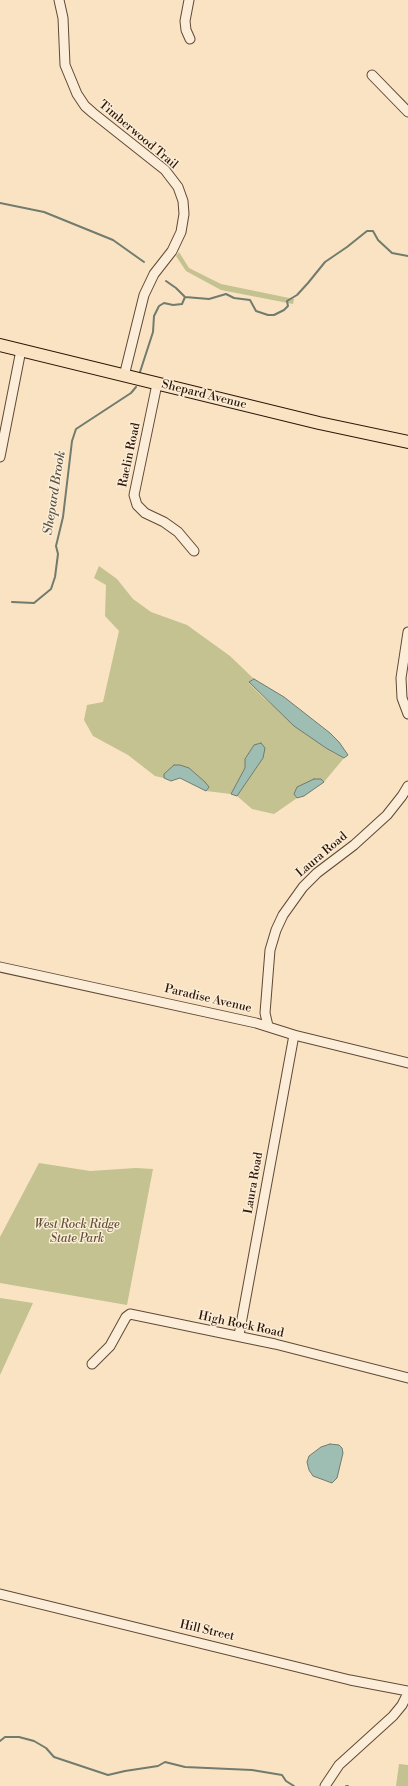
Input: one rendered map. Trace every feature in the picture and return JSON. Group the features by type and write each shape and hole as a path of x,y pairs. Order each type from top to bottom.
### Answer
{"main road":[{"name":"Shepard Avenue","path":"0,345 325,425 408,442"}],"street":[{"name":"Timberwood Trail","path":"59,0 63,18 68,76 77,94 85,106 93,113 166,170 178,187 183,200 184,214 181,232 175,246 154,274 144,295 124,376"},
{"path":"189,0 185,21 186,30 190,39"},
{"path":"372,75 408,112"},
{"path":"0,458 21,350"},
{"name":"Raelin Road","path":"157,384 134,495 137,505 141,509 178,532 194,551"},
{"path":"408,632 401,678 402,698 408,714"},
{"name":"Laura Road","path":"268,1026 265,1013 270,950 276,930 283,915 303,887 317,873 354,845 387,815 408,786"},
{"name":"Paradise Avenue","path":"0,967 152,999 268,1026 294,1035 408,1063"},
{"name":"Laura Road","path":"239,1335 294,1035"},
{"name":"High Rock Road","path":"92,1364 110,1346 126,1317 130,1314 239,1335 408,1378"},
{"name":"Hill Street","path":"0,1594 350,1680 408,1692"},
{"path":"325,1786 336,1768 347,1756 393,1716 402,1705 408,1692"}],"green space":[{"path":"179,252 189,268 221,284 294,299 293,304 221,290 186,271 176,256"},
{"path":"99,566 117,579 133,599 151,612 187,625 230,656 254,679 249,683 264,698 326,748 344,758 324,782 321,779 294,794 297,798 274,814 252,809 237,796 263,758 254,745 245,759 245,768 231,794 206,791 209,787 180,765 174,766 164,774 164,778 155,776 128,755 93,736 84,720 87,705 103,702 119,631 105,616 106,585 94,578"},
{"name":"West Rock Ridge State Park","path":"39,1163 90,1171 136,1168 153,1169 127,1305 0,1283 0,1237"},
{"path":"0,1298 33,1303 0,1375"},
{"path":"399,1764 408,1765 408,1786 396,1786"}],"water":[{"path":"254,679 284,697 330,733 339,742 348,755 344,758 326,748 294,726 249,682"},
{"path":"261,743 265,748 263,758 237,796 231,794 245,768 245,759 254,745"},
{"path":"174,765 189,768 209,787 206,791 180,778 171,781 164,778 164,774"},
{"path":"314,779 321,779 324,782 304,796 297,798 294,794 297,787"},
{"path":"330,1444 339,1445 342,1448 343,1453 337,1478 332,1483 313,1476 309,1470 307,1462 309,1456 321,1447"}],"waterway":[{"path":"0,203 44,212 113,240 144,262"},
{"name":"Shepard Brook","path":"140,372 153,332 154,316 159,306 164,303 173,305 182,304 185,297 209,299 226,294 234,298 250,300 256,311 268,315 274,315 284,310 288,306 287,301 297,295 325,262 367,231 373,231 378,240 392,253 408,256"},
{"path":"166,281 185,297"},
{"name":"Shepard Brook","path":"12,602 34,603 51,589 55,577 58,554 56,546 63,517 72,441 76,429 131,393 136,387"},
{"path":"0,1741 5,1737 19,1737 34,1741 46,1748 54,1757 108,1775 158,1766 165,1762 185,1767 252,1770 282,1775 286,1781 294,1786"}]}
